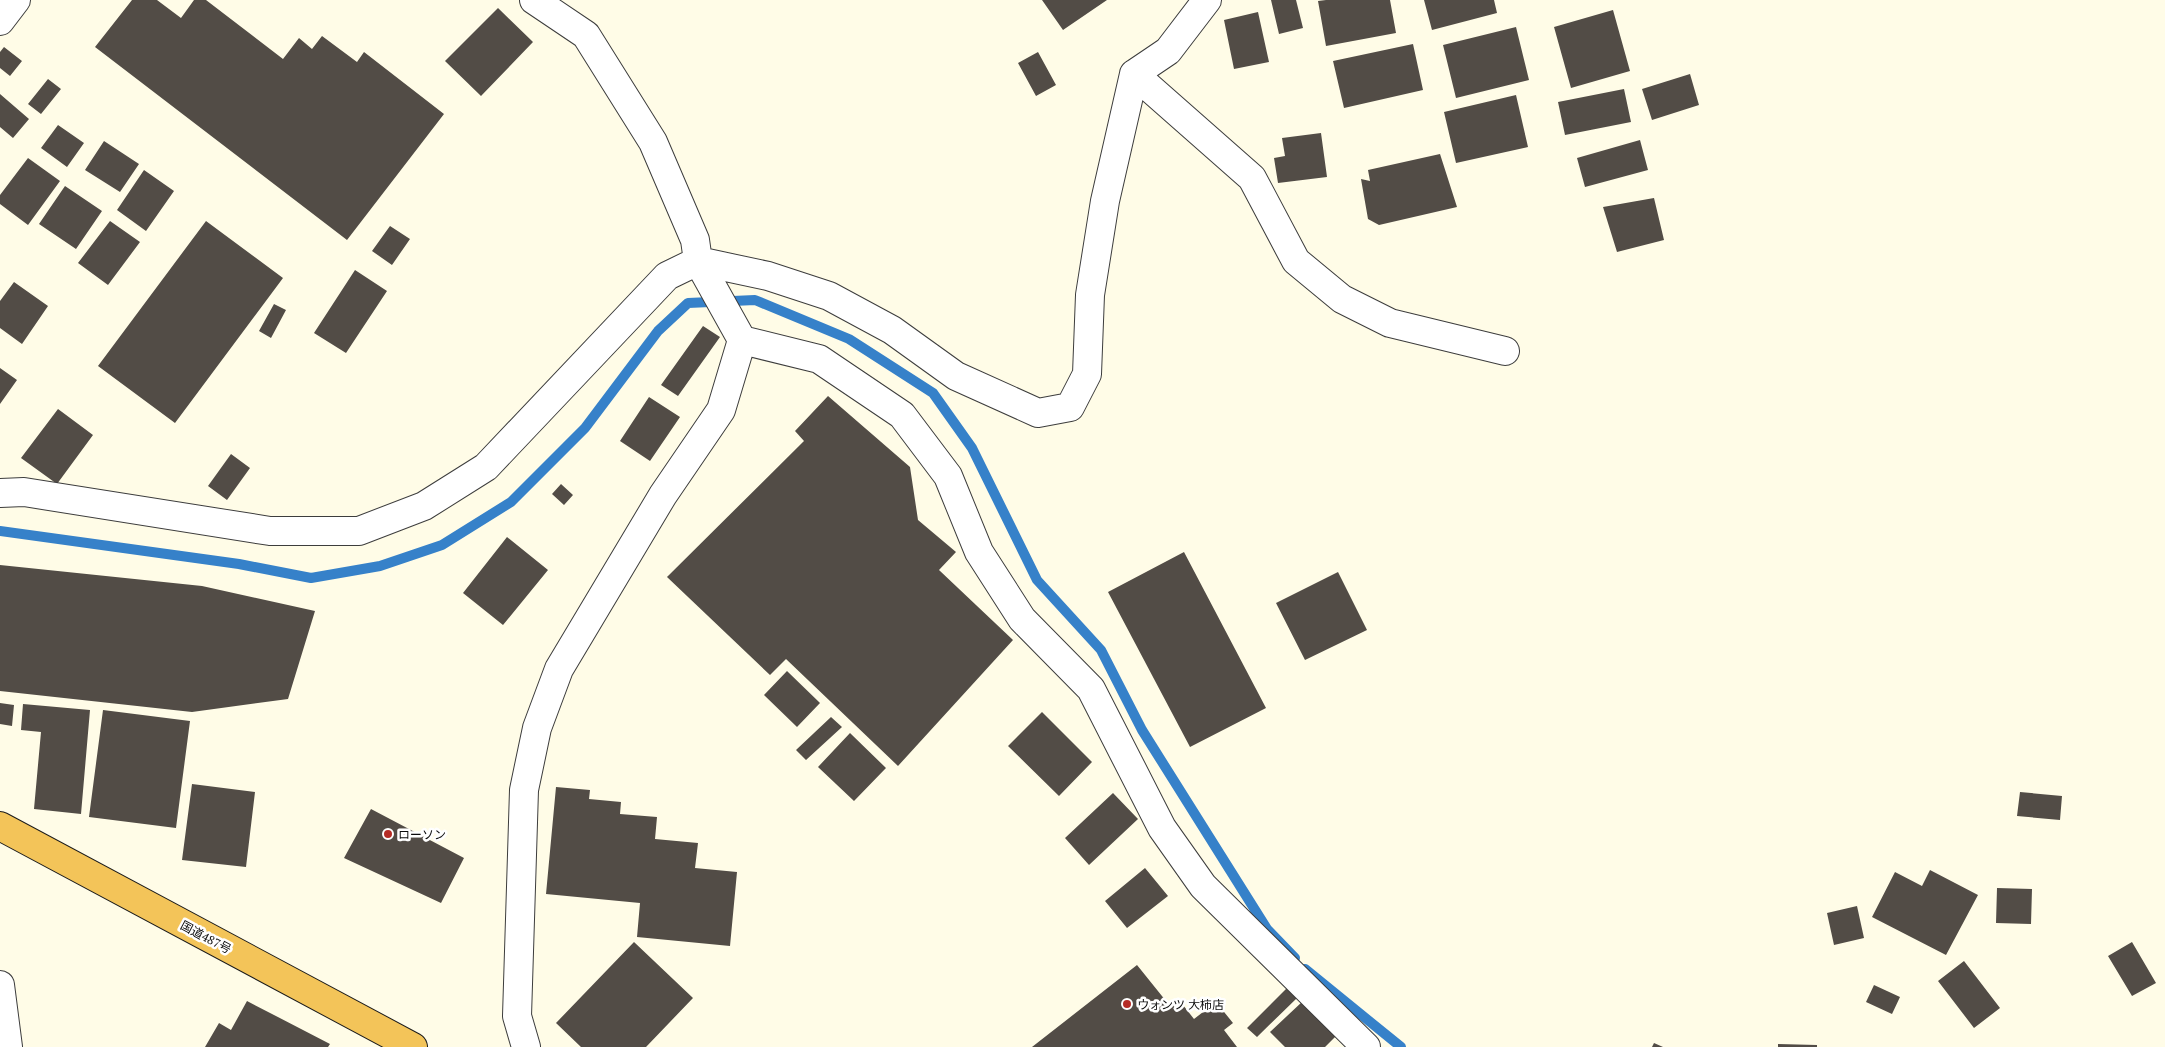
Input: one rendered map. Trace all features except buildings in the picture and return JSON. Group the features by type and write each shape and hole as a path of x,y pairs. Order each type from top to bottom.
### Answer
{"highway":[{"name":"国道487号","path":"0,826 413,1047"}],"street":[{"path":"0,21 16,0"},
{"path":"526,1047 517,1016 524,790 537,728 559,669 663,495 721,410 742,340 698,261 695,240 652,142 586,35 534,0"},
{"path":"0,494 24,492 270,531 359,531 424,506 486,467 667,276 698,261 768,276 829,296 892,330 956,376 1038,412 1070,406 1087,374 1090,295 1094,267 1105,201 1134,74 1168,51 1207,0"},
{"path":"1134,74 1252,178 1296,261 1342,299 1390,323 1505,351"},
{"path":"742,340 818,359 902,415 948,476 979,552 1022,619 1091,689 1162,828 1203,886 1366,1047"},
{"path":"0,985 8,1047"}],"waterway":[{"path":"0,531 239,564 311,578 380,566 442,545 511,502 585,428 658,331 688,303 755,300 849,339 933,393 972,448 1037,580 1101,650 1142,730 1267,929 1295,958"},
{"path":"1305,969 1401,1047"}],"place":[{"name":"ローソン","path":"388,834"},
{"name":"ウォンツ 大柿店","path":"1127,1004"}]}
